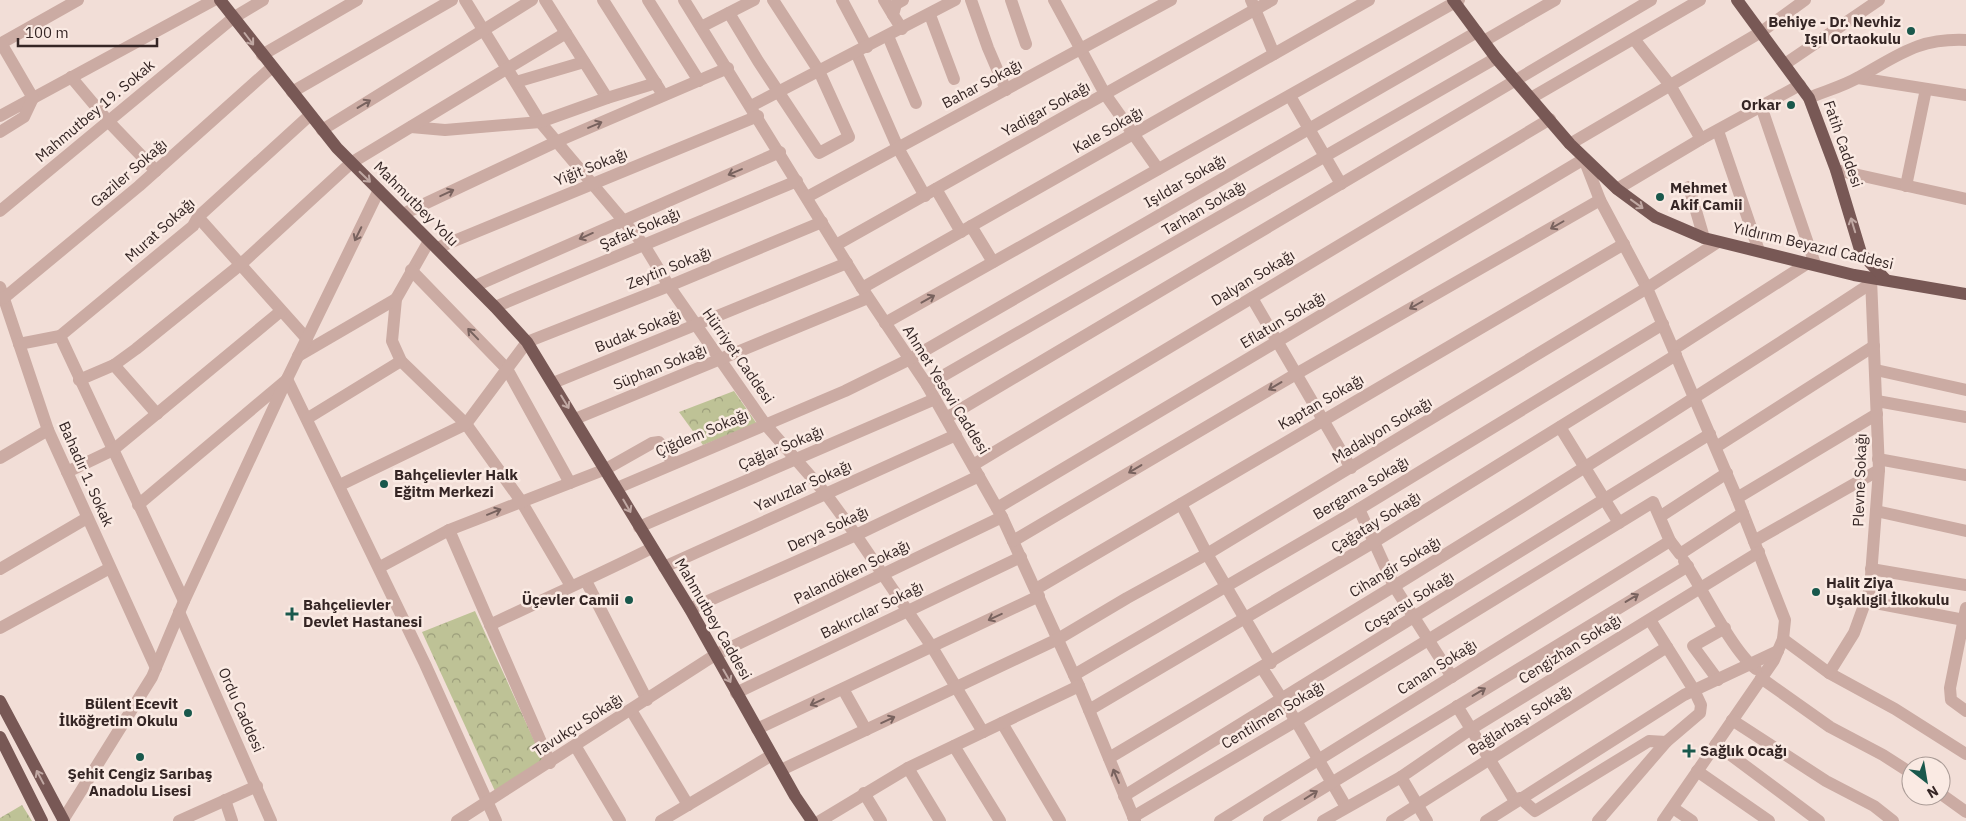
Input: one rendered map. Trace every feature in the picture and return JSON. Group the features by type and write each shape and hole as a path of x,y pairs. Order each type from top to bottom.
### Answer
{"main road":[{"name":"Mahmutbey Yolu","path":"220,0 309,116 351,163 475,286 527,342 584,434"},
{"name":"Fatih Caddesi","path":"1737,0 1809,98 1836,170 1861,253 1886,280"},
{"name":"Yıldırım Beyazıd Caddesi","path":"1455,1 1496,58 1570,144 1618,189 1655,217 1704,238 1854,275 1870,281 1886,280 1966,294"},
{"path":"1854,275 1861,253"},
{"name":"Mahmutbey Caddesi","path":"584,434 690,609 757,730 812,821"},
{"path":"0,701 62,821"},
{"path":"0,737 42,821"}],"street":[{"path":"33,98 0,44 78,0"},
{"path":"0,116 214,0"},
{"name":"Mahmutbey 19. Sokak","path":"0,211 234,18 262,0"},
{"path":"262,55 357,0"},
{"path":"292,92 452,0"},
{"name":"Hürriyet Caddesi","path":"465,0 540,122 644,245 669,286 765,424 826,494 884,574 932,647 983,732"},
{"path":"322,130 532,0"},
{"path":"545,0 607,98"},
{"path":"603,0 664,96"},
{"path":"648,0 699,81"},
{"name":"Ahmet Yesevi Caddesi","path":"684,0 755,111 865,293 927,385 1000,513 1038,593 1134,819"},
{"path":"730,13 738,30 819,153 849,137 819,71 773,0"},
{"path":"842,0 898,148 924,196"},
{"path":"884,0 902,29"},
{"path":"893,15 896,4 904,0"},
{"name":"Yiğit Sokağı","path":"433,244 594,184 755,111 779,92 930,15 955,0"},
{"path":"971,0 988,48 1006,90"},
{"path":"1011,0 1026,44"},
{"path":"1054,0 1079,50 1105,94 1158,169"},
{"name":"Bahar Sokağı","path":"807,197 1171,0"},
{"name":"Yadigar Sokağı","path":"836,246 1105,94 1253,5 1272,0"},
{"name":"Kale Sokağı","path":"865,293 966,229 1370,0"},
{"name":"Işıldar Sokağı","path":"910,359 1309,128 1481,36 1555,0"},
{"path":"946,418 1651,0"},
{"path":"1532,98 1700,0"},
{"path":"1570,144 1761,32 1805,0"},
{"path":"1785,64 1879,0"},
{"path":"885,323 1290,96 1455,1"},
{"path":"701,27 730,13 746,2"},
{"path":"1253,5 1274,54"},
{"path":"930,15 954,79"},
{"path":"79,380 114,364 240,265 351,163 566,33"},
{"path":"888,36 916,103"},
{"path":"1634,39 1670,85 1701,139"},
{"path":"1809,98 1858,78 1878,64 1920,44 1942,39 1966,40"},
{"name":"Tarhan Sokağı","path":"927,385 1496,58"},
{"path":"516,82 584,62"},
{"name":"Gaziler Sokağı","path":"2,293 156,171 272,68"},
{"path":"403,214 558,141 728,68"},
{"path":"71,77 108,121 156,171"},
{"path":"1858,78 1966,95"},
{"path":"411,127 445,130 540,122 656,83"},
{"path":"1618,189 1701,139 1800,85"},
{"path":"1906,186 1926,89"},
{"path":"1290,96 1341,184"},
{"path":"0,132 24,117 33,98"},
{"path":"1761,106 1811,264"},
{"name":"Murat Sokağı","path":"19,344 60,336 193,226 198,217 309,116"},
{"name":"Dalyan Sokağı","path":"976,470 1252,298 1550,119"},
{"path":"1718,131 1759,252"},
{"path":"475,286 780,152"},
{"path":"1584,159 1600,200 1647,288 1663,324 1727,473 1785,620 1780,645 1762,676 1663,821"},
{"name":"Eflatun Sokağı","path":"1000,513 1278,342 1584,159"},
{"path":"1836,170 1966,200"},
{"name":"Şafak Sokağı","path":"495,307 797,181"},
{"path":"1689,187 1704,238"},
{"path":"936,189 993,262"},
{"path":"62,821 156,668 182,607 287,379 379,190"},
{"path":"1013,541 1296,374 1600,200"},
{"path":"198,217 307,339"},
{"name":"Zeytin Sokağı","path":"527,342 669,286 822,222"},
{"name":"Madalyon Sokağı","path":"781,770 1058,639 1207,554 1351,468 1647,288 1718,242"},
{"path":"433,244 411,270 396,299 392,341 401,361 466,424 521,501 571,586"},
{"name":"Kaptan Sokağı","path":"757,730 932,647 1038,593 1181,504 1624,244"},
{"name":"Budak Sokağı","path":"553,383 847,263"},
{"name":"Çağatay Sokağı","path":"1089,710 1245,620 1374,542 1560,427 1811,264"},
{"path":"411,270 507,369 570,483"},
{"name":"Plevne Sokağı","path":"1830,673 1854,633 1870,589 1879,465 1876,370 1870,281"},
{"name":"Cihangir Sokağı","path":"1109,758 1266,665 1585,468 1695,399 1870,281"},
{"name":"Bahadır 1. Sokak","path":"2,293 48,430 156,668"},
{"name":"Süphan Sokağı","path":"575,419 720,360 865,293"},
{"path":"1252,298 1351,468"},
{"path":"298,356 396,299"},
{"path":"67,472 113,450 281,311"},
{"name":"Bergama Sokağı","path":"820,821 908,768 1002,723 1076,680 1226,587 1360,509 1663,324"},
{"name":"Ordu Caddesi","path":"60,336 138,504 271,821"},
{"path":"340,485 466,424 527,342"},
{"path":"1716,448 1874,346"},
{"name":"Çiğdem Sokağı","path":"617,488 845,391 910,359"},
{"path":"308,418 401,361"},
{"path":"114,364 157,414"},
{"path":"1876,370 1966,390"},
{"path":"287,379 308,418 380,567 496,821"},
{"path":"138,504 287,379"},
{"name":"Çağlar Sokağı","path":"639,527 935,399"},
{"path":"1737,498 1877,407 1966,417"},
{"path":"1560,427 1619,523"},
{"path":"0,458 48,430"},
{"name":"Coşarsu Sokağı","path":"1124,796 1710,434"},
{"name":"Yavuzlar Sokağı","path":"664,567 956,435"},
{"path":"380,567 448,530 606,469 652,443 659,442 673,463"},
{"path":"1879,465 1966,475"},
{"name":"Cengizhan Sokağı","path":"1323,821 1401,777 1472,730 1701,588 1757,547 1879,465"},
{"name":"Derya Sokağı","path":"690,609 856,535 976,470"},
{"path":"1727,473 1661,516 1670,541 1688,566 1725,628 1750,664 1762,676 1830,727 1883,754 1901,766"},
{"name":"Centilmen Sokağı","path":"1134,819 1652,502 1661,516"},
{"path":"1181,504 1245,620 1283,699 1346,807"},
{"path":"1360,509 1394,586 1452,677"},
{"path":"1876,511 1966,531"},
{"name":"Palandöken Sokağı","path":"715,655 884,574 1000,513"},
{"path":"1680,554 1743,513"},
{"path":"0,569 88,518"},
{"path":"448,530 550,763"},
{"name":"Canan Sokağı","path":"1220,821 1670,541"},
{"path":"490,625 652,548"},
{"name":"Bakırcılar Sokağı","path":"736,693 1020,557"},
{"path":"1269,821 1688,566"},
{"path":"0,628 110,568"},
{"path":"1872,569 1966,585"},
{"path":"586,581 647,700"},
{"path":"1865,601 1965,614 1950,688 1951,700 1966,711"},
{"path":"1598,821 1666,742 1700,713 1701,705 1694,690 1650,620"},
{"path":"1718,680 1693,646 1725,628"},
{"path":"1486,821 1694,690 1750,664 1780,645"},
{"path":"1780,645 1895,709 1966,754"},
{"name":"Bağlarbaşı Sokağı","path":"1392,821 1667,647"},
{"name":"Tavukçu Sokağı","path":"457,821 576,747 715,655"},
{"path":"843,689 866,730"},
{"path":"1457,706 1488,759 1518,800 1535,811 1649,741 1666,742"},
{"path":"631,710 688,805"},
{"path":"1646,719 1649,741"},
{"path":"1732,720 1826,781 1874,806 1893,821"},
{"path":"1002,723 1060,821"},
{"path":"1716,744 1819,821"},
{"path":"954,746 1000,821"},
{"path":"576,747 620,821"},
{"path":"661,821 772,755"},
{"path":"908,768 940,821"},
{"path":"1697,772 1769,821"},
{"path":"1401,777 1427,821"},
{"path":"178,821 257,786"},
{"path":"864,793 881,821"},
{"path":"225,800 232,821"},
{"path":"1951,801 1966,812"},
{"path":"1673,808 1692,821"}],"green space":[{"path":"734,391 757,424 703,445 679,412"},
{"path":"475,611 544,762 495,791 422,632"},
{"path":"22,805 32,821 0,821 0,818"}],"place":[{"name":"Behiye - Dr. Nevhiz Işıl Ortaokulu","path":"1911,31"},
{"name":"Orkar","path":"1791,105"},
{"name":"Mehmet Akif Camii","path":"1660,197"},
{"name":"Bahçelievler Halk Eğitm Merkezi","path":"384,484"},
{"name":"Halit Ziya Uşaklıgil İlkokulu","path":"1816,592"},
{"name":"Üçevler Camii","path":"629,600"},
{"name":"Bahçelievler Devlet Hastanesi","path":"292,614"},
{"name":"Bülent Ecevit İlköğretim Okulu","path":"188,713"},
{"name":"Sağlık Ocağı","path":"1689,751"},
{"name":"Şehit Cengiz Sarıbaş Anadolu Lisesi","path":"140,757"}]}
